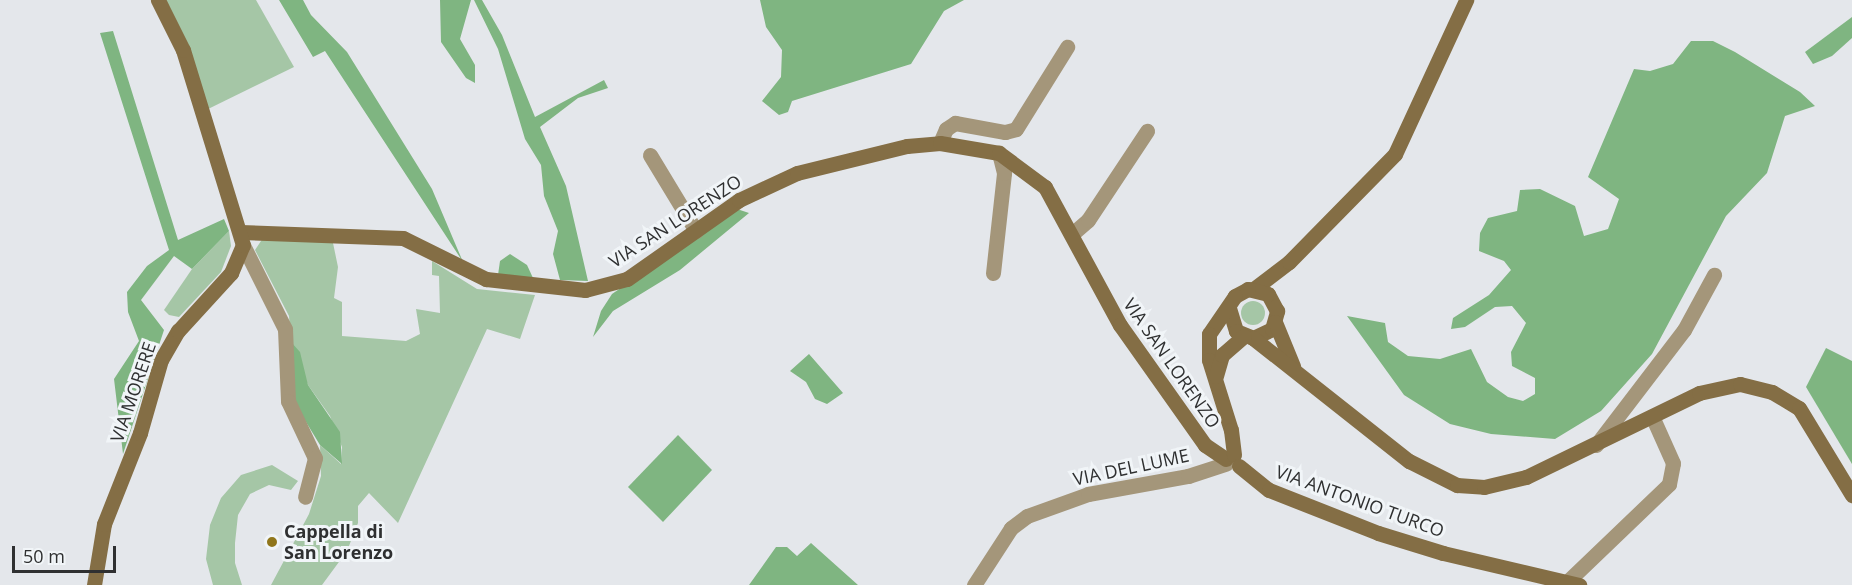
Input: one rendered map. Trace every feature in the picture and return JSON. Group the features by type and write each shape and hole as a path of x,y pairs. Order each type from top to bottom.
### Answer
{"street":[{"path":"158,0 180,43 242,239 285,329 288,401 315,458 305,497"},
{"path":"1231,461 1209,334 1241,291 1255,288 1289,262 1395,154 1466,0"},
{"path":"940,143 946,129 955,123 1005,132 1016,129 1067,47"},
{"path":"1072,234 1088,220 1147,130"},
{"name":"VIA SAN LORENZO","path":"242,239 403,238 486,279 585,290 627,279 739,200 781,179 864,155 940,143 999,153 1045,187 1110,309 1169,398 1210,450 1231,461"},
{"path":"993,273 1004,173 999,153"},
{"path":"650,155 696,231"},
{"name":"VIA MORERE","path":"94,585 104,524 140,433 161,360 178,331 231,273 242,239"},
{"path":"1289,262 1274,300 1275,322 1286,356 1300,376"},
{"path":"1596,445 1684,330 1714,275"},
{"path":"1255,288 1274,300"},
{"path":"1229,308 1231,325 1408,461 1457,485 1507,483 1596,445 1652,416 1726,385 1772,392 1809,419 1852,495"},
{"path":"1215,379 1222,355 1248,337 1266,333 1275,322"},
{"path":"1574,583 1669,483 1673,463 1652,416"},
{"name":"VIA ANTONIO TURCO","path":"1231,461 1269,490 1378,533 1443,553 1574,583"},
{"name":"VIA DEL LUME","path":"974,585 1011,528 1027,516 1088,494 1188,476 1231,461"}],"green space":[{"path":"164,0 256,0 294,67 204,111"},
{"path":"279,0 303,0 311,15 347,52 432,189 463,262 325,51 313,57"},
{"path":"440,0 471,0 460,39 475,65 475,83 466,78 441,42"},
{"path":"474,0 482,0 502,35 535,117 604,80 608,88 578,98 540,127 566,186 588,281 560,280 553,254 558,231 544,196 541,165 525,139 498,49"},
{"path":"760,0 964,0 944,11 911,64 792,101 788,112 779,115 762,101 781,77 782,50 766,27"},
{"path":"1852,17 1852,38 1832,56 1813,64 1805,52"},
{"path":"113,31 178,240 224,219 229,231 192,269 174,256 141,300 164,330 123,454 114,379 139,341 128,312 127,292 147,266 169,250 100,33"},
{"path":"1691,41 1713,41 1735,52 1800,92 1815,106 1785,116 1767,173 1726,216 1652,354 1601,411 1555,439 1491,434 1450,424 1404,395 1347,316 1385,323 1388,342 1408,356 1440,359 1471,349 1487,382 1508,397 1523,401 1535,394 1535,378 1512,366 1511,352 1526,323 1512,306 1495,307 1465,327 1451,329 1453,318 1489,295 1511,270 1504,261 1479,251 1480,233 1488,218 1517,211 1520,190 1540,189 1575,206 1584,236 1608,229 1619,199 1588,177 1634,69 1650,71 1673,64"},
{"path":"737,209 749,213 680,270 613,311 593,337 601,311 612,294"},
{"path":"229,231 231,246 221,272 179,317 169,315 164,310 192,269"},
{"path":"263,238 333,243 338,267 334,298 342,302 342,336 406,341 420,334 416,309 440,313 439,276 432,275 432,261 477,289 535,295 520,339 487,329 398,523 369,493 358,506 358,523 347,551 322,585 271,585 309,514 321,476 320,445 341,464 342,447 330,416 308,385 291,342 289,316 255,250"},
{"path":"510,254 527,265 533,278 498,275 500,261"},
{"path":"1253,301 1261,305 1265,313 1261,321 1253,325 1245,321 1241,313 1245,305"},
{"path":"291,342 300,352 308,385 340,432 342,464 320,445 295,404"},
{"path":"1826,348 1852,361 1852,464 1806,387"},
{"path":"809,354 843,393 827,404 815,399 806,382 790,371"},
{"path":"678,435 712,470 663,522 628,487"},
{"path":"272,465 298,481 291,490 269,485 250,494 238,515 235,543 235,563 242,585 213,585 206,559 210,525 221,498 241,475"},
{"path":"811,543 858,585 749,585 776,547 787,547 797,556"}],"place":[{"name":"Cappella di San Lorenzo","path":"272,542"}]}
